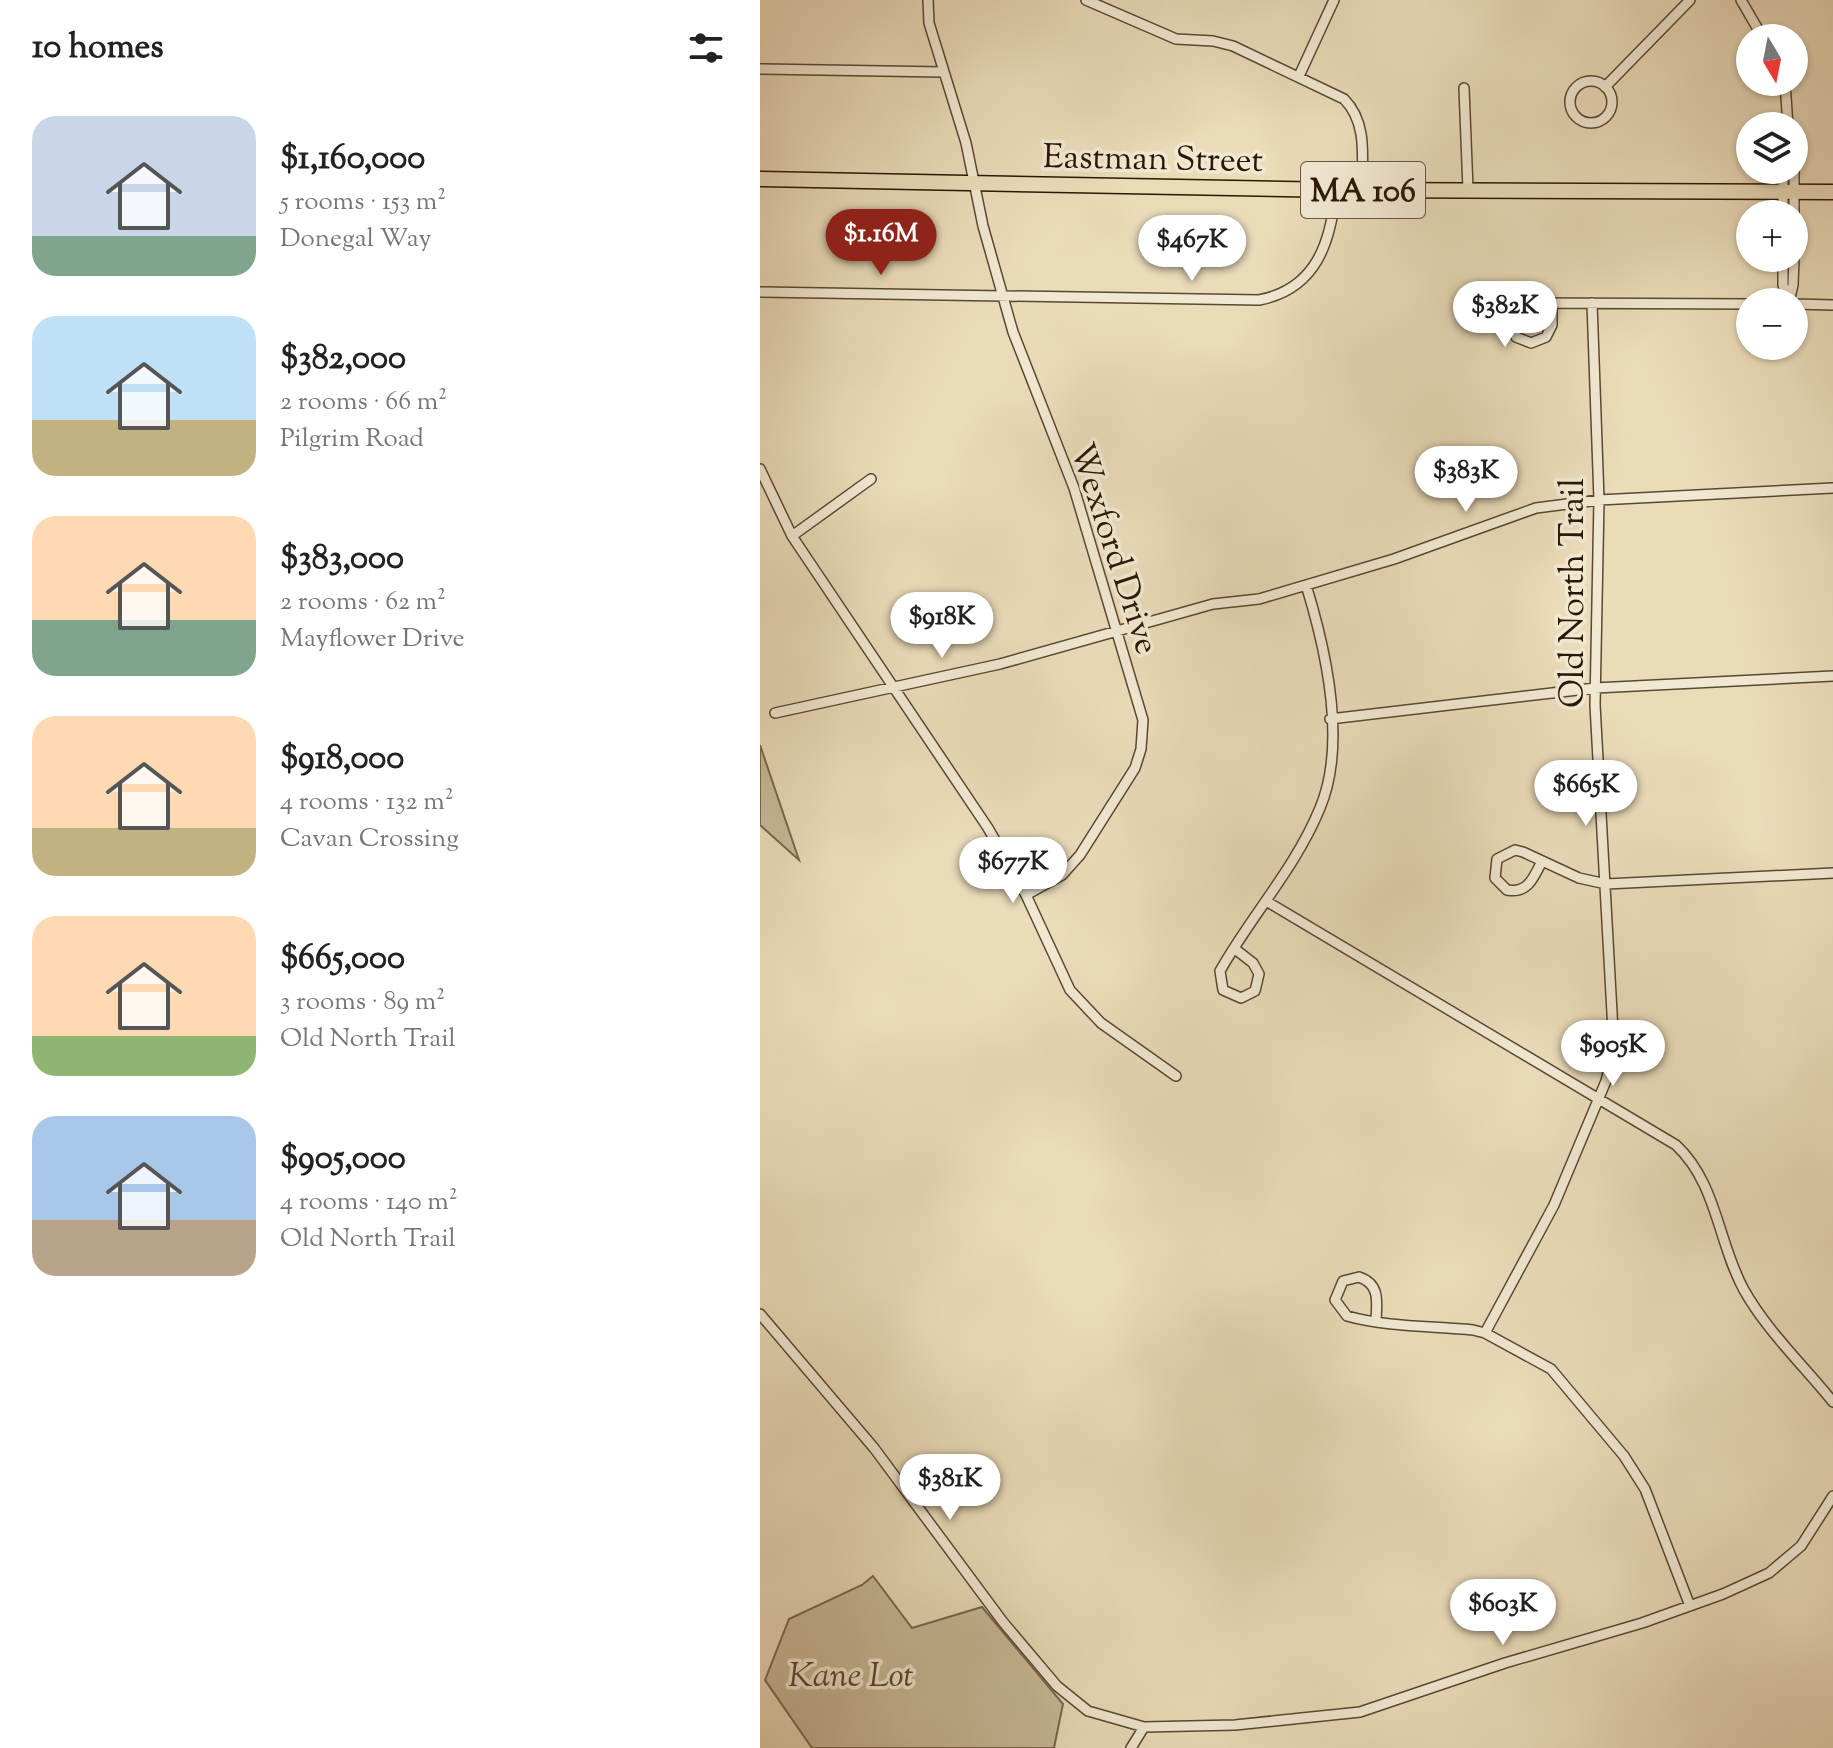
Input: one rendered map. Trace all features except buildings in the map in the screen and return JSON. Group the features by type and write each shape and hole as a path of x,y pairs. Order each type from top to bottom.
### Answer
{"main road":[{"name":"Eastman Street","path":"760,179 1336,190 1833,192"}],"street":[{"name":"Wexford Drive","path":"928,0 929,23 975,183 1002,296 1029,378 1074,488 1143,720 1139,757 1126,786 1074,862 1055,880 1026,895"},
{"path":"1086,0 1176,39 1226,43 1338,95 1356,115 1362,139 1362,190"},
{"path":"1299,76 1334,0"},
{"path":"1605,87 1690,0"},
{"path":"1741,0 1755,24"},
{"path":"760,69 943,72"},
{"path":"1589,82 1605,87 1612,103 1605,118 1593,123 1577,117 1570,102 1577,87 1589,82"},
{"path":"1464,88 1468,190"},
{"path":"1787,184 1791,200"},
{"path":"1787,200 1791,184"},
{"path":"760,292 1238,301 1270,298 1298,283 1319,261 1332,230 1336,190"},
{"path":"1552,303 1552,325 1546,337 1535,343 1519,340 1511,325 1516,310 1527,303 1552,303 1592,303 1736,304"},
{"name":"Old North Trail","path":"1485,1333 1548,1219 1599,1099 1610,1069 1615,1037 1595,688 1599,500 1592,303"},
{"path":"1808,304 1833,305"},
{"path":"760,469 792,536 988,828 1026,895 1063,978 1079,1001 1116,1035 1176,1076"},
{"path":"792,536 871,479"},
{"path":"775,713 896,687 1116,632 1213,604 1250,601 1394,559 1519,512 1599,500 1833,488"},
{"path":"1235,949 1253,963 1259,974 1255,991 1241,998 1229,996 1219,983 1220,971 1266,901 1315,819 1325,796 1332,757 1325,654 1306,585"},
{"path":"1330,719 1595,688 1833,676"},
{"path":"1542,861 1531,882 1522,889 1507,890 1495,878 1495,862 1507,851 1519,850 1579,878 1606,884 1833,873"},
{"path":"1266,901 1676,1145 1695,1165 1747,1295 1833,1402"},
{"path":"1376,1320 1376,1294 1371,1282 1359,1277 1343,1281 1335,1296 1340,1311 1351,1317 1376,1320 1485,1333 1551,1369 1624,1456 1645,1489 1690,1606"},
{"path":"760,1314 874,1448 1003,1622 1057,1686 1088,1711 1144,1727 1235,1725 1360,1712 1690,1606 1749,1584 1782,1564 1809,1534 1833,1496"},
{"path":"1131,1748 1144,1727"}],"green space":[{"path":"760,745 799,860 760,825"},
{"name":"Kane Lot","path":"873,1576 912,1628 982,1607 1063,1704 1054,1748 812,1748 765,1680 789,1619 862,1585"}]}
